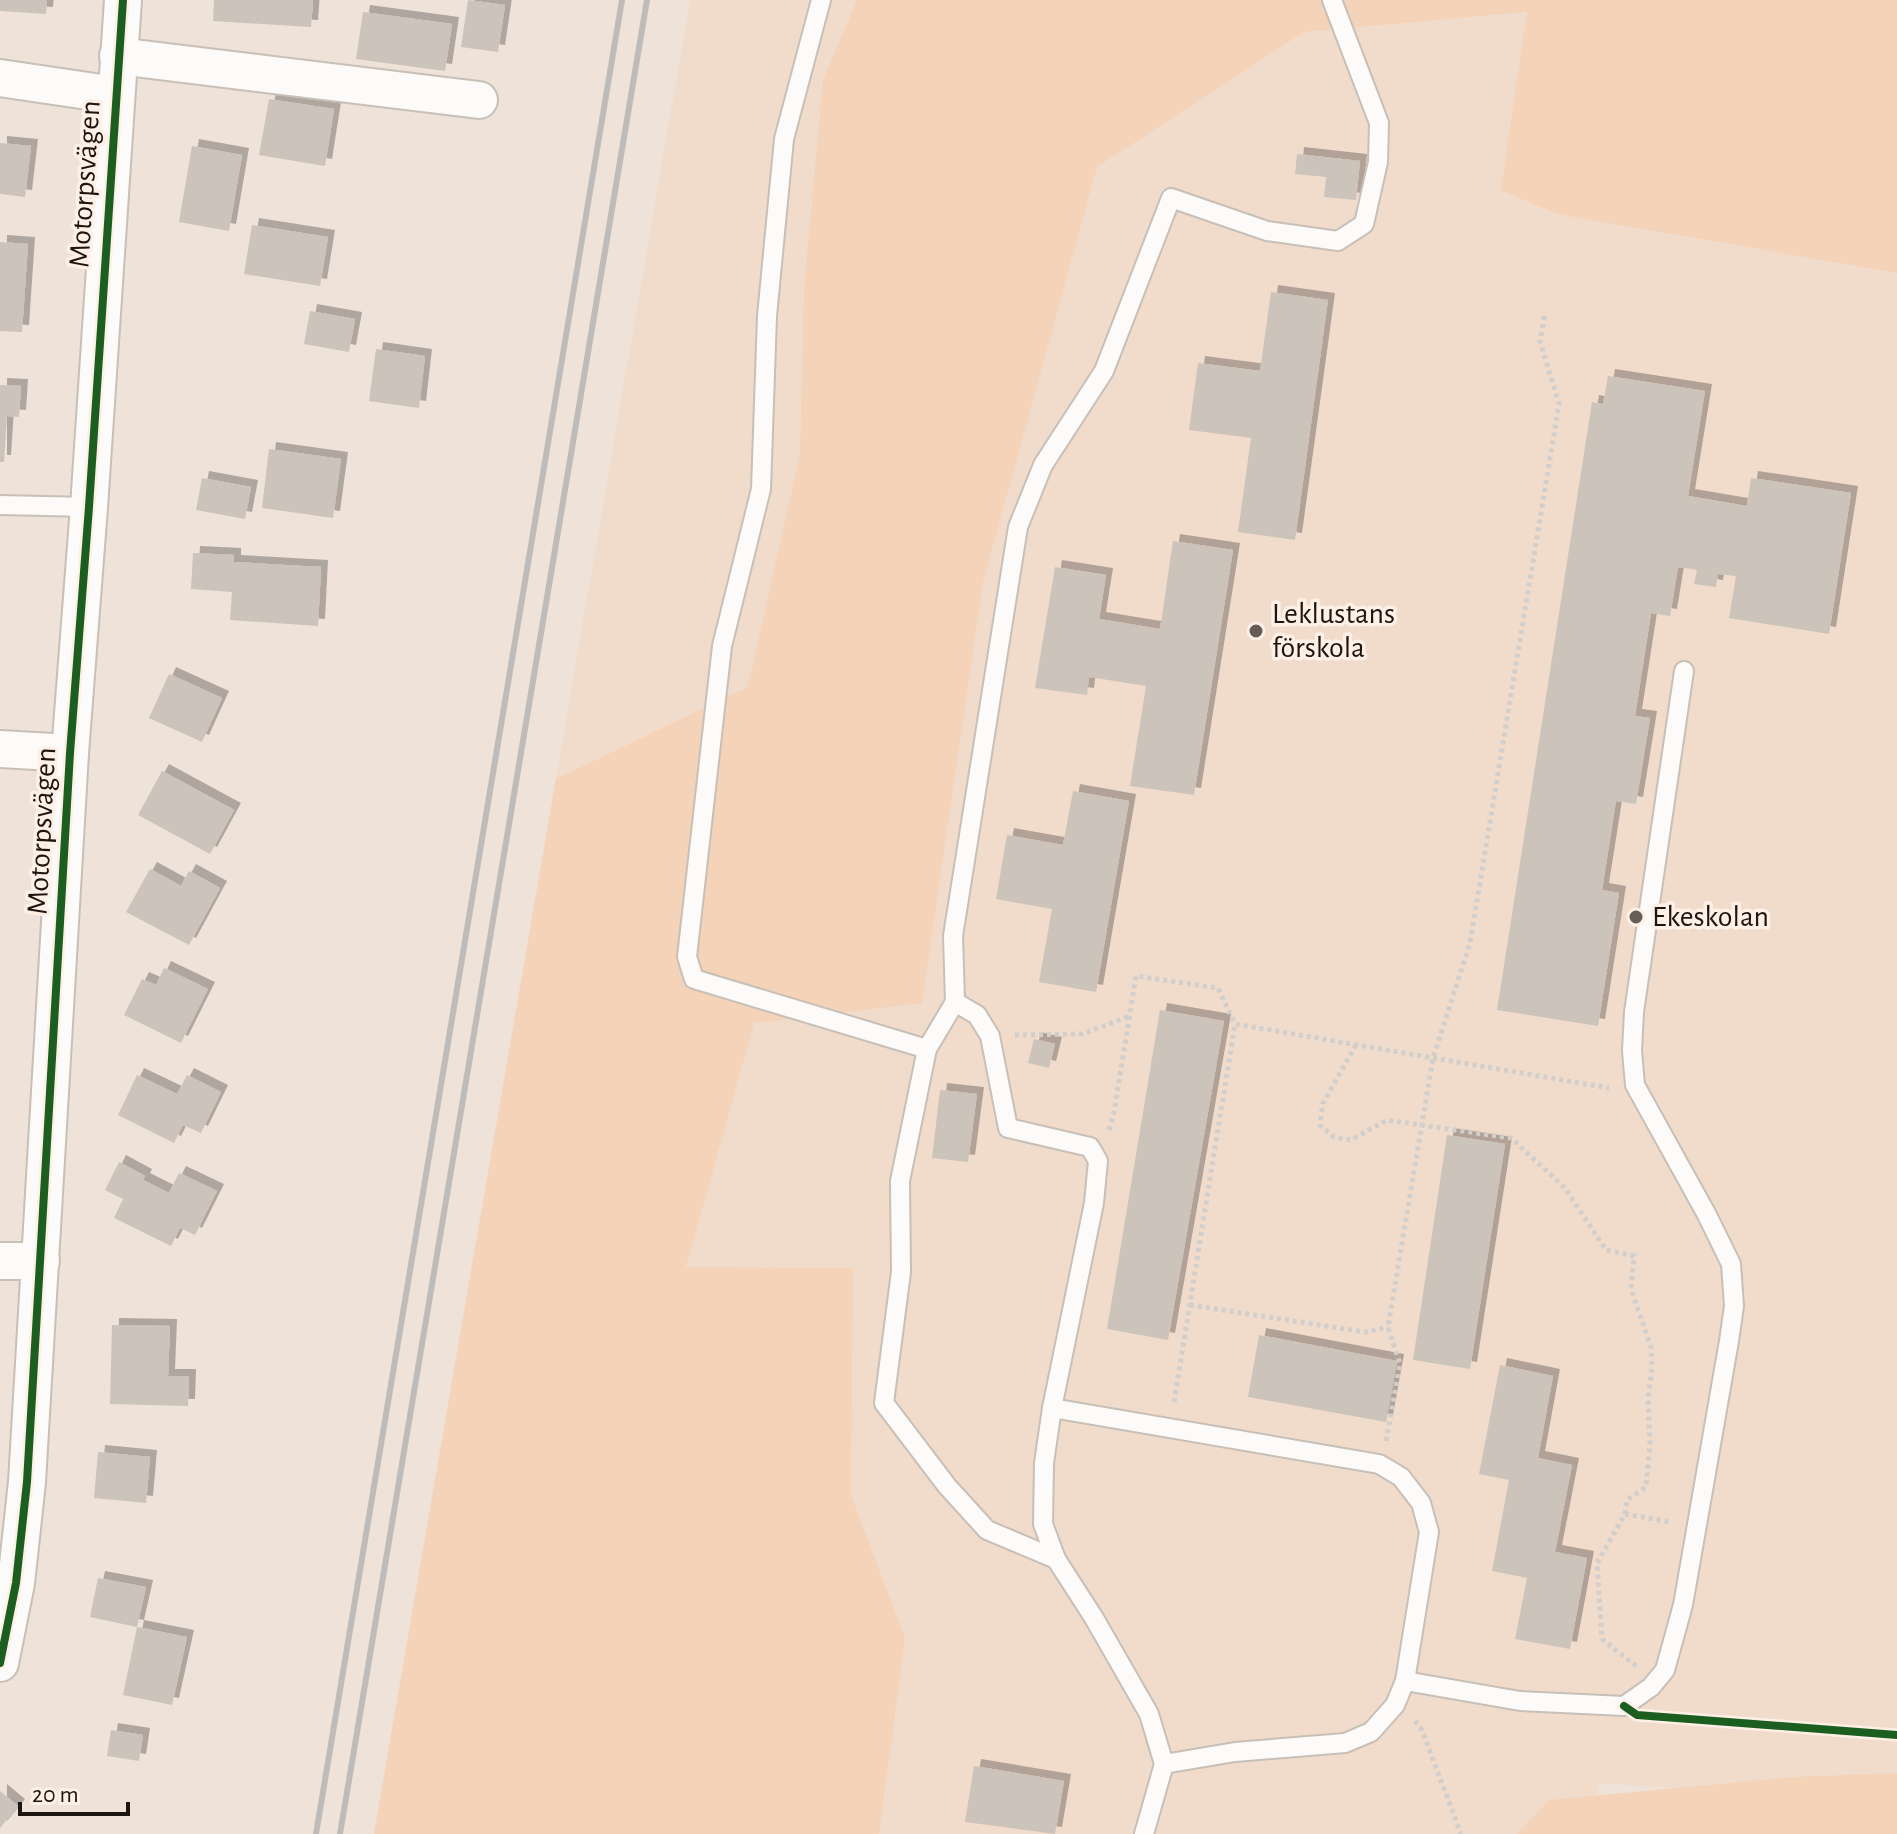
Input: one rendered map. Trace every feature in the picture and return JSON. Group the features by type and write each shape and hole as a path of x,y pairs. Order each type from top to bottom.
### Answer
{"street":[{"name":"Motorpsvägen","path":"0,1663 16,1583 27,1482 70,753 123,0"},
{"path":"118,56 479,100"},
{"path":"0,78 115,95"},
{"path":"0,749 70,753"},
{"path":"0,1261 41,1261"}],"lane":[{"path":"821,0 784,139 767,316 761,489 722,646 687,957 694,979 927,1049"},
{"path":"1056,1559 987,1530 947,1486 884,1403 901,1272 900,1181 927,1049 955,1002 953,936 1018,527 1043,465 1104,371 1171,198 1267,231 1338,241 1364,224 1378,162 1379,123 1332,0"},
{"path":"0,505 89,507"},
{"path":"1401,1690 1520,1701 1624,1706 1655,1682 1665,1670 1683,1605 1734,1306 1731,1264 1635,1085 1632,1051 1634,1012 1684,671"},
{"path":"955,1002 977,1015 990,1036 1008,1128 1090,1147 1098,1161 1094,1203 1052,1408 1044,1463 1043,1524 1056,1559 1149,1714 1164,1764 1144,1834"},
{"path":"1052,1408 1382,1466 1401,1477 1421,1503 1429,1532 1401,1690 1395,1705 1371,1732 1345,1743 1235,1752 1164,1764"}],"path":[{"path":"1382,1466 1400,1364 1388,1327 1433,1058 1470,943 1559,404 1540,341 1545,312"},
{"path":"1098,1161 1114,1112 1136,976 1218,988 1235,1024 1170,1427"},
{"path":"990,1036 1082,1034 1130,1016"},
{"path":"1235,1024 1639,1093"},
{"path":"1356,1045 1323,1103 1320,1125 1334,1137 1351,1140 1387,1120 1511,1138 1565,1188 1606,1250 1634,1256 1631,1289 1651,1347 1648,1398 1650,1444 1646,1487 1627,1500 1625,1514 1597,1563 1602,1639 1655,1682"},
{"path":"1190,1305 1365,1332 1388,1327"},
{"path":"1625,1514 1697,1526"},
{"path":"1401,1690 1422,1730 1461,1834"}],"shaded area":[{"name":"Ekeskolan","path":"690,0 1897,0 1897,1803 1598,1783 1598,1834 374,1834"},
{"path":"857,0 1897,0 1897,273 1557,214 1501,190 1527,12 1304,32 1097,167 983,582 922,1003 754,1023 686,1267 853,1268 851,1495 905,1638 879,1834 374,1834 556,779 748,687 800,454 804,290 823,80"},
{"path":"1897,1773 1897,1834 1517,1834 1549,1800 1793,1777"}],"building":[{"path":"0,0 47,0 46,14 0,11"},
{"path":"214,0 313,0 311,27 213,21"},
{"path":"468,0 505,5 498,52 461,47"},
{"path":"363,12 452,24 445,71 356,59"},
{"path":"269,99 334,109 325,166 259,155"},
{"path":"0,143 31,146 25,197 0,194"},
{"path":"192,146 242,155 229,231 179,222"},
{"path":"1297,154 1360,161 1356,200 1324,197 1326,177 1295,174"},
{"path":"252,225 328,237 320,286 244,274"},
{"path":"0,242 28,244 22,332 0,331"},
{"path":"1271,292 1328,300 1295,540 1238,532 1251,438 1189,430 1198,363 1260,371"},
{"path":"310,311 355,319 349,352 304,344"},
{"path":"376,349 425,356 419,408 369,401"},
{"path":"1608,376 1705,391 1688,496 1747,506 1751,478 1851,493 1829,634 1729,618 1736,576 1718,574 1716,587 1694,584 1697,570 1678,567 1670,616 1651,613 1635,716 1650,718 1636,804 1616,801 1602,890 1619,893 1598,1026 1497,1010 1592,402 1603,404"},
{"path":"0,385 21,386 19,417 7,416 4,462 0,462"},
{"path":"269,449 341,459 333,518 262,508"},
{"path":"202,478 251,487 245,519 196,510"},
{"path":"1173,541 1233,550 1194,795 1130,786 1146,686 1089,677 1087,695 1035,688 1055,567 1106,575 1099,619 1160,629"},
{"path":"193,553 234,555 234,562 321,567 318,626 230,620 232,592 191,589"},
{"path":"169,674 222,698 202,742 149,718"},
{"path":"162,771 234,810 210,854 138,815"},
{"path":"1073,791 1129,801 1096,992 1039,982 1052,909 996,899 1007,835 1063,845"},
{"path":"150,869 181,886 189,871 220,888 189,945 126,912"},
{"path":"164,968 208,989 181,1043 124,1015 142,979 156,985"},
{"path":"1160,1010 1224,1021 1168,1340 1107,1329"},
{"path":"1034,1039 1055,1044 1049,1068 1028,1063"},
{"path":"137,1075 177,1094 187,1075 221,1092 201,1133 183,1125 174,1143 118,1115"},
{"path":"940,1090 977,1094 968,1162 932,1158"},
{"path":"1447,1135 1505,1144 1470,1369 1413,1360"},
{"path":"119,1162 145,1176 143,1180 169,1193 179,1173 217,1191 195,1235 180,1228 171,1246 114,1218 123,1199 105,1190"},
{"path":"112,1325 170,1326 168,1376 189,1376 188,1406 110,1404"},
{"path":"1259,1335 1397,1361 1386,1422 1248,1397"},
{"path":"1500,1365 1553,1376 1538,1458 1572,1465 1555,1552 1587,1558 1570,1649 1515,1639 1527,1578 1492,1571 1509,1480 1479,1474"},
{"path":"98,1452 150,1457 146,1503 94,1498"},
{"path":"98,1578 146,1587 137,1627 90,1617"},
{"path":"137,1627 187,1637 172,1705 123,1695"},
{"path":"111,1730 143,1735 139,1761 107,1756"},
{"path":"974,1766 1064,1781 1055,1834 965,1822"},
{"path":"0,1791 18,1806 0,1828"}],"railway":[{"path":"316,1834 622,0"},
{"path":"340,1834 647,0"}],"cycle path":[{"path":"0,1663 16,1583 27,1482 70,753 123,0"},
{"path":"1624,1706 1637,1715 1897,1735"}],"place":[{"name":"Leklustans förskola","path":"1256,631"},
{"name":"Ekeskolan","path":"1636,917"}]}
